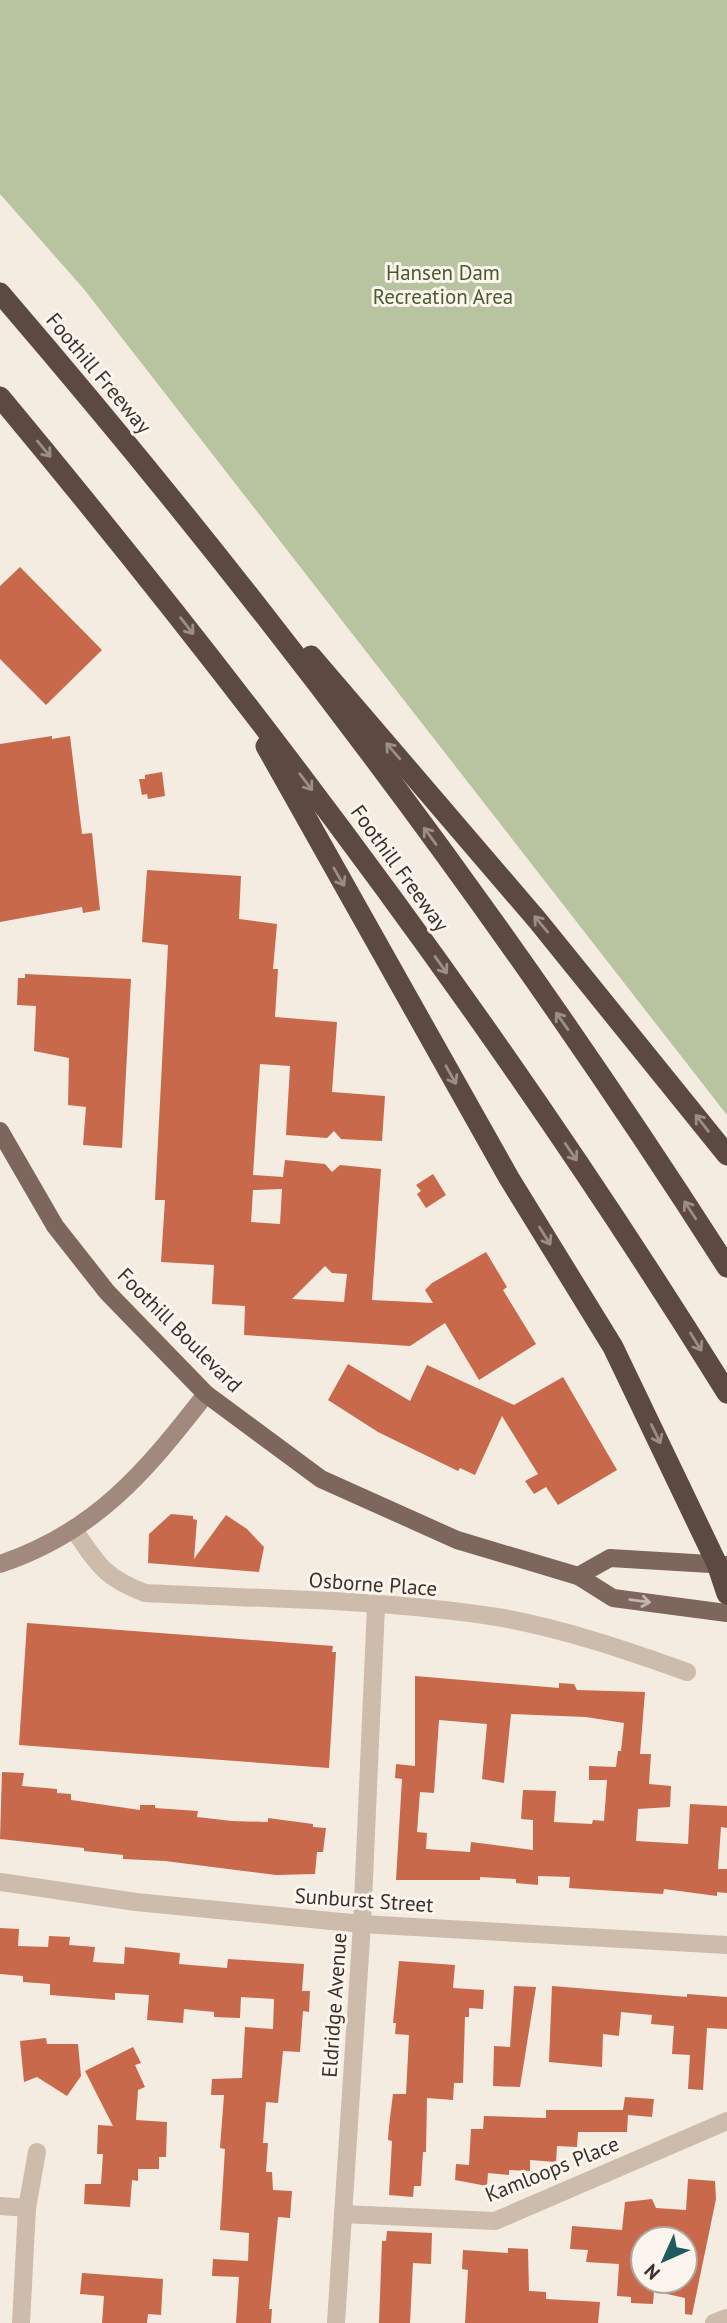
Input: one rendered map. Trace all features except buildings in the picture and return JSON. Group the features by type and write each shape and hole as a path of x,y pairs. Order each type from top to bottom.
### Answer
{"highway":[{"name":"Foothill Freeway","path":"0,293 227,568 412,812 547,999 727,1267"},
{"path":"27,325 538,921 727,1155"},
{"name":"Foothill Freeway","path":"0,397 118,538 236,688 477,1016 594,1186 727,1392"},
{"path":"236,688 293,797 509,1178 614,1347 722,1565 727,1594"}],"main road":[{"name":"Foothill Boulevard","path":"0,1131 55,1226 107,1292 206,1394 321,1479 457,1540 578,1576 613,1598 727,1613"},
{"path":"0,1564 33,1553 75,1531 108,1504 163,1449 206,1394"},
{"path":"578,1576 610,1558 722,1565"}],"street":[{"name":"Osborne Place","path":"75,1531 99,1566 118,1583 145,1593 376,1606 497,1618 627,1650 687,1672"},
{"name":"Eldridge Avenue","path":"336,2323 362,1924 376,1606"},
{"name":"Sunburst Street","path":"0,1882 136,1902 362,1924 727,1945"},
{"name":"Kamloops Place","path":"343,2214 495,2221 727,2121"},
{"path":"20,2323 27,2208 37,2152"},
{"path":"0,2206 27,2208"},
{"path":"714,2323 727,2318"}],"green space":[{"name":"Hansen Dam Recreation Area","path":"0,0 727,0 727,1115 83,288 0,194"}]}
